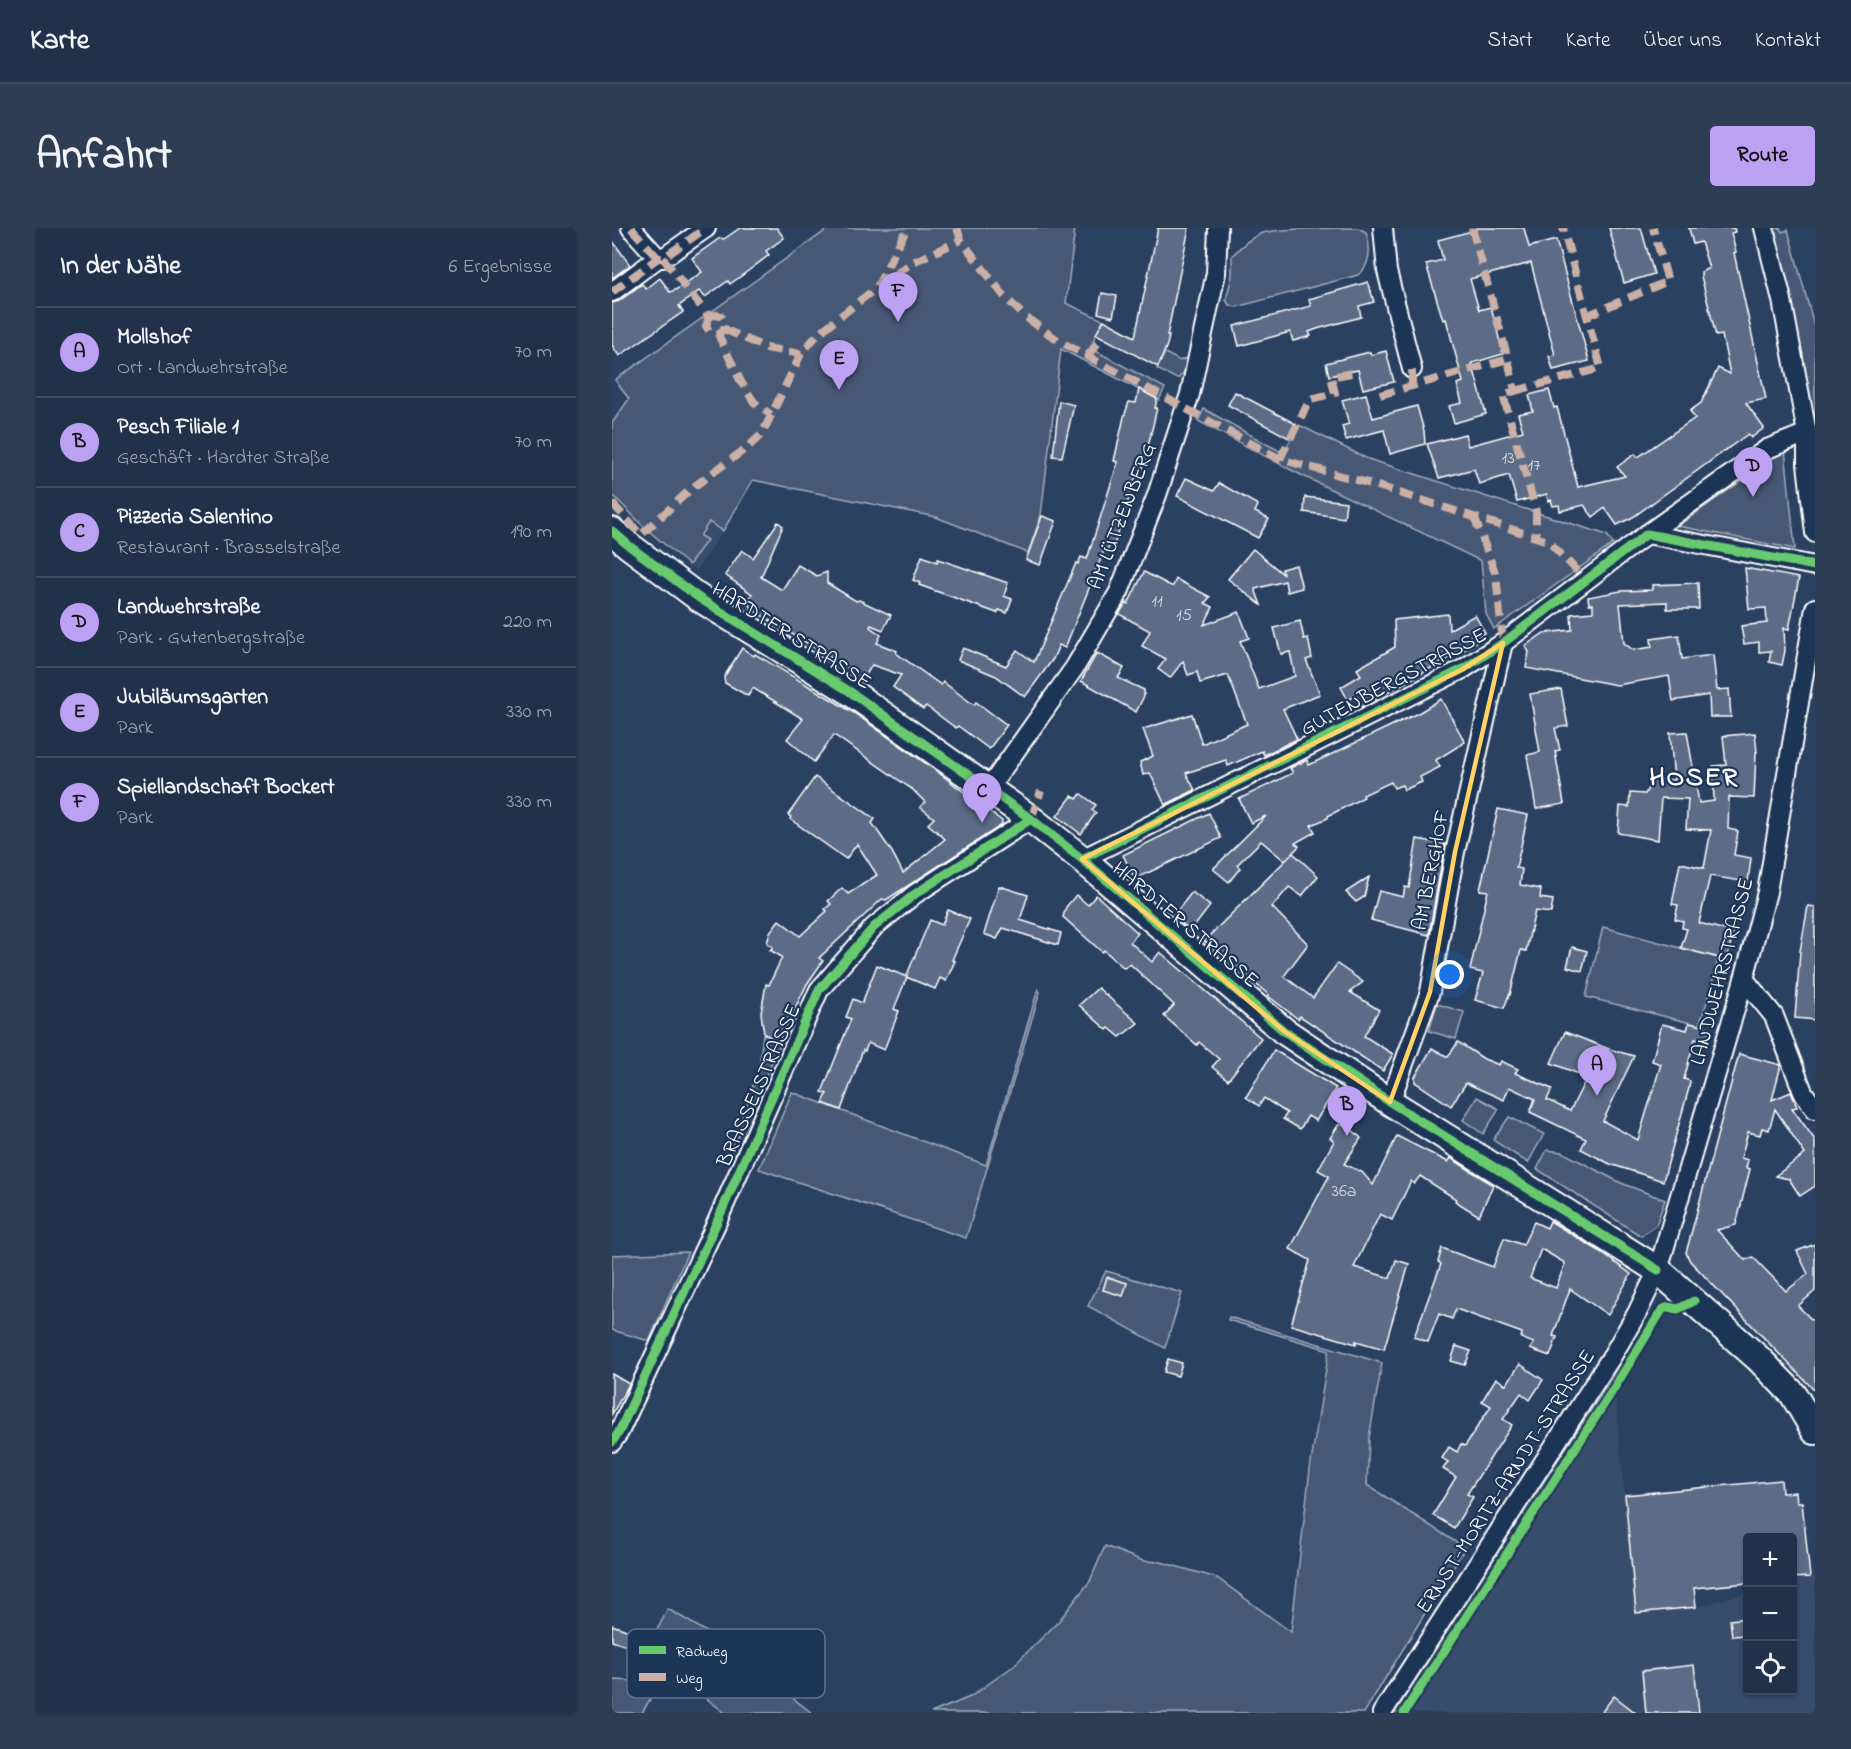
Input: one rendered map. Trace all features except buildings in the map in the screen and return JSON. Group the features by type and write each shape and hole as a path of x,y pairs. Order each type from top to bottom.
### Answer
{"main road":[{"name":"HARDTER STRASSE","path":"612,531 667,576 708,605 849,691 1031,819 1082,859 1284,1031 1390,1102 1658,1269 1759,1359 1793,1394 1815,1431"}],"street":[{"path":"631,228 658,258"},
{"path":"612,292 658,258 663,258 706,228"},
{"name":"AM LÜTZENBERG","path":"989,788 1075,667 1119,592 1157,495 1190,394 1216,273 1218,228"},
{"path":"1383,228 1388,271 1413,369"},
{"path":"1764,228 1782,300 1808,433 1807,464 1815,533"},
{"name":"GUTENBERGSTRASSE","path":"1082,859 1463,669 1503,643 1647,534 1767,449 1808,433"},
{"path":"1647,534 1815,566"},
{"name":"LANDWEHRSTRASSE","path":"1658,1269 1744,979 1767,892 1815,609"},
{"name":"AM BERGHOF","path":"1390,1102 1430,992 1455,852 1503,643"},
{"name":"BRASSELSTRASSE","path":"612,1442 619,1432 716,1224 819,990 874,927 915,894 1031,819"},
{"path":"1744,979 1774,1016 1803,1092 1815,1109"},
{"name":"ERNST-MORITZ-ARNDT-STRASSE","path":"1382,1713 1612,1356 1637,1313 1658,1269"}],"highlighted area":[{"path":"1503,643 1455,852 1430,992 1390,1102 1284,1031 1082,859 1463,669"}],"shaded area":[{"path":"826,228 1075,228 1066,303 1103,320 1090,348 1165,388 1159,400 1061,349 1041,515 1028,553 936,517 753,480 723,531 709,522 700,536 707,540 689,565 644,527 612,494 612,423 629,399 615,380 825,231"},
{"path":"1358,228 1366,232 1369,243 1368,261 1358,275 1236,307 1229,305 1226,300 1232,276 1232,256 1249,240 1271,231"},
{"path":"1771,228 1780,228 1782,232 1788,230 1815,329 1815,450"},
{"path":"1165,353 1180,361 1186,358 1184,372 1179,378 1157,369"},
{"path":"1204,409 1283,453 1299,425 1368,459 1607,535 1613,544 1494,629 1486,614 1481,561 1299,474 1198,421"},
{"path":"1785,450 1795,549 1678,526"},
{"path":"710,522 723,531 696,571 689,565 706,541 700,536"},
{"path":"1603,927 1718,958 1710,993 1699,1025 1586,997"},
{"path":"1038,989 1040,992 966,1238 759,1169 792,1092 986,1165"},
{"path":"1437,1004 1464,1012 1456,1039 1429,1031"},
{"path":"763,1034 781,1042 729,1156 759,1068"},
{"path":"1477,1097 1499,1109 1483,1134 1463,1120"},
{"path":"1509,1117 1544,1134 1528,1163 1493,1140"},
{"path":"1547,1150 1562,1152 1621,1183 1665,1200 1656,1225 1641,1236 1537,1169"},
{"path":"688,1252 649,1341 612,1330 612,1255"},
{"path":"1106,1271 1182,1293 1165,1348 1088,1306"},
{"path":"1229,1317 1382,1363 1369,1438 1367,1485 1465,1548 1364,1713 931,1713 970,1697 1012,1667 1058,1622 1090,1581 1105,1546 1143,1561 1161,1562 1217,1578 1291,1632 1310,1469 1329,1350 1228,1320"},
{"path":"1618,1370 1621,1373 1526,1517 1522,1513"},
{"path":"1615,1394 1636,1613 1696,1607 1743,1594 1743,1695 1797,1695 1797,1580 1815,1576 1815,1713 1409,1713 1567,1465"},
{"path":"1505,1547 1399,1713 1393,1713 1500,1548"},
{"path":"668,1609 702,1629 658,1629"},
{"path":"612,1680 627,1681 627,1698 651,1698 642,1713 612,1713"},
{"path":"706,1698 793,1698 812,1713 725,1713"}],"marked path":[{"path":"631,228 658,258"},
{"path":"612,292 658,258 663,258 706,228"},
{"path":"877,287 907,228"},
{"path":"957,228 961,240 1004,296 1024,316 1059,341 1280,459 1375,485 1548,541 1587,581"},
{"path":"1472,228 1515,391 1503,395 1536,511 1536,537"},
{"path":"1515,391 1601,368 1563,228"},
{"path":"1586,316 1668,281 1653,228"},
{"path":"612,503 641,535 692,488 762,434 801,354 818,334 913,262 961,240"},
{"path":"663,258 709,317"},
{"path":"709,317 721,316 725,322 724,329 718,334"},
{"path":"709,317 706,326 710,332 718,334 741,382 754,402 771,415"},
{"path":"724,329 766,348 801,354"},
{"path":"1088,355 1098,343"},
{"path":"1380,395 1508,359"},
{"path":"1412,369 1412,385"},
{"path":"1280,459 1310,399 1335,393 1331,377 1357,372"},
{"path":"1474,516 1496,575 1503,643"},
{"path":"1031,819 1041,791"}],"cycle path":[{"path":"612,531 699,598 849,691 1031,819 1082,859 1284,1031 1390,1102 1658,1270"},
{"path":"1082,859 1463,669 1503,643 1647,534 1815,566"},
{"path":"612,1442 619,1432 716,1224 819,990 874,927 915,894 1031,819"},
{"path":"1404,1713 1662,1310 1668,1307 1678,1309 1694,1301"}],"place":[{"name":"Spiellandschaft Bockert","path":"898,322"},
{"name":"Jubiläumsgarten","path":"839,390"},
{"name":"Landwehrstraße","path":"1753,497"},
{"name":"Pizzeria Salentino","path":"982,823"},
{"name":"Mollshof","path":"1597,1096"},
{"name":"Pesch Filiale 1","path":"1347,1136"}],"district":[{"name":"HOSER","path":"1694,776"}]}
